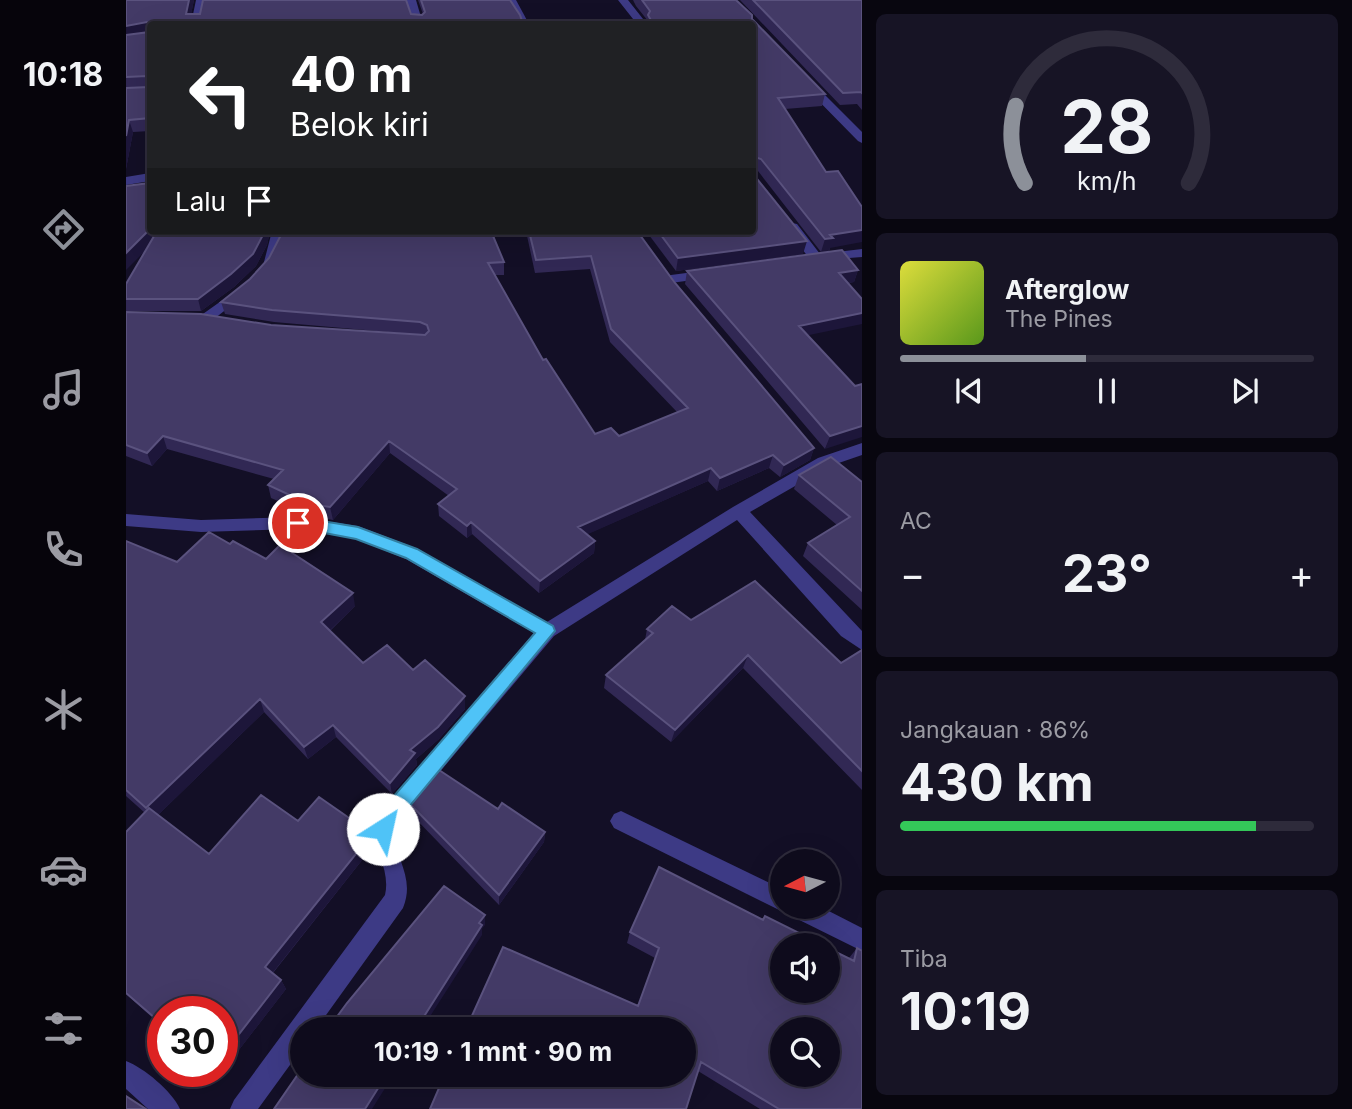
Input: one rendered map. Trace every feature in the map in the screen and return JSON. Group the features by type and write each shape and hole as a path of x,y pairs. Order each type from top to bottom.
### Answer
{"street":[{"path":"198,21 201,0"},
{"path":"411,0 417,21"},
{"path":"511,0 522,21"},
{"path":"623,0 640,21"},
{"path":"794,70 862,139"},
{"path":"126,181 147,178"},
{"path":"784,217 809,259 862,253"},
{"path":"228,323 198,319 272,262 278,235"},
{"path":"672,280 722,272"},
{"path":"243,1109 395,900 399,888 398,875 383,838 387,819 547,631 820,457 862,449"},
{"path":"738,511 848,631 862,642"},
{"path":"126,520 201,526 298,523 358,533 412,554 547,631"},
{"path":"621,821 770,895"},
{"path":"820,919 862,940"},
{"path":"126,1073 167,1109"}],"building":[{"path":"126,0 189,0 186,14 200,14 203,0 406,0 411,14 422,15 425,12 421,0 510,0 522,21 147,21 126,26"},
{"path":"642,0 736,0 752,15 754,21 651,21 648,15 650,11"},
{"path":"753,0 862,0 862,93 843,93"},
{"path":"756,23 825,94 778,98 826,172 838,171 862,207 862,230 830,235 833,238 825,239 761,159 756,157"},
{"path":"147,32 147,76 126,77 126,35"},
{"path":"147,87 147,118 129,120 126,136 126,88"},
{"path":"756,178 807,241 678,258 661,235 756,235"},
{"path":"147,183 147,232 126,253 126,186"},
{"path":"155,235 263,235 253,254 198,299 126,299 126,284"},
{"path":"281,235 493,235 504,262 488,263 543,360 546,359 595,434 611,428 619,436 688,408 611,329 591,256 536,260 530,235 640,235 675,283 814,448 784,465 773,455 720,478 711,468 578,527 595,541 540,581 471,522 467,526 438,504 457,489 389,441 330,507 309,504 268,485 283,470 163,436 147,453 126,445 126,312 201,314 271,325 425,335 429,331 427,325 420,322 272,310 221,302 250,279 269,258"},
{"path":"842,250 858,270 839,273 862,299 862,313 799,326 855,386 862,384 862,426 830,436 687,271"},
{"path":"831,457 862,482 862,591 808,543 850,517 799,475"},
{"path":"209,532 230,544 233,541 266,559 280,545 353,593 321,622 363,663 387,645 413,670 425,660 465,696 438,727 410,750 415,753 390,783 333,725 304,747 260,699 146,808 126,790 126,541 177,562"},
{"path":"755,581 841,663 862,650 862,771 748,655 675,730 606,675 653,633 647,629 672,606 691,620"},
{"path":"436,768 498,809 502,803 545,832 499,895 407,801"},
{"path":"261,795 298,821 319,797 372,834 265,967 281,980 238,1035 238,996 147,996 147,1011 126,993 126,832 149,808 209,854"},
{"path":"659,867 763,920 765,916 799,933 770,933 770,1003 840,1003 840,954 854,961 857,948 862,951 862,1109 779,1109 701,1062 696,1078 696,1017 471,1017 503,947 638,1006 659,948 630,932"},
{"path":"444,886 485,915 479,923 482,925 424,1017 337,1017"},
{"path":"290,1086 379,1087 365,1109 274,1109"},
{"path":"439,1087 693,1087 686,1109 430,1109"},
{"path":"126,1096 146,1109 126,1109"}],"route":[{"path":"298,523 358,533 412,554 547,631 387,819 383,829"}]}
